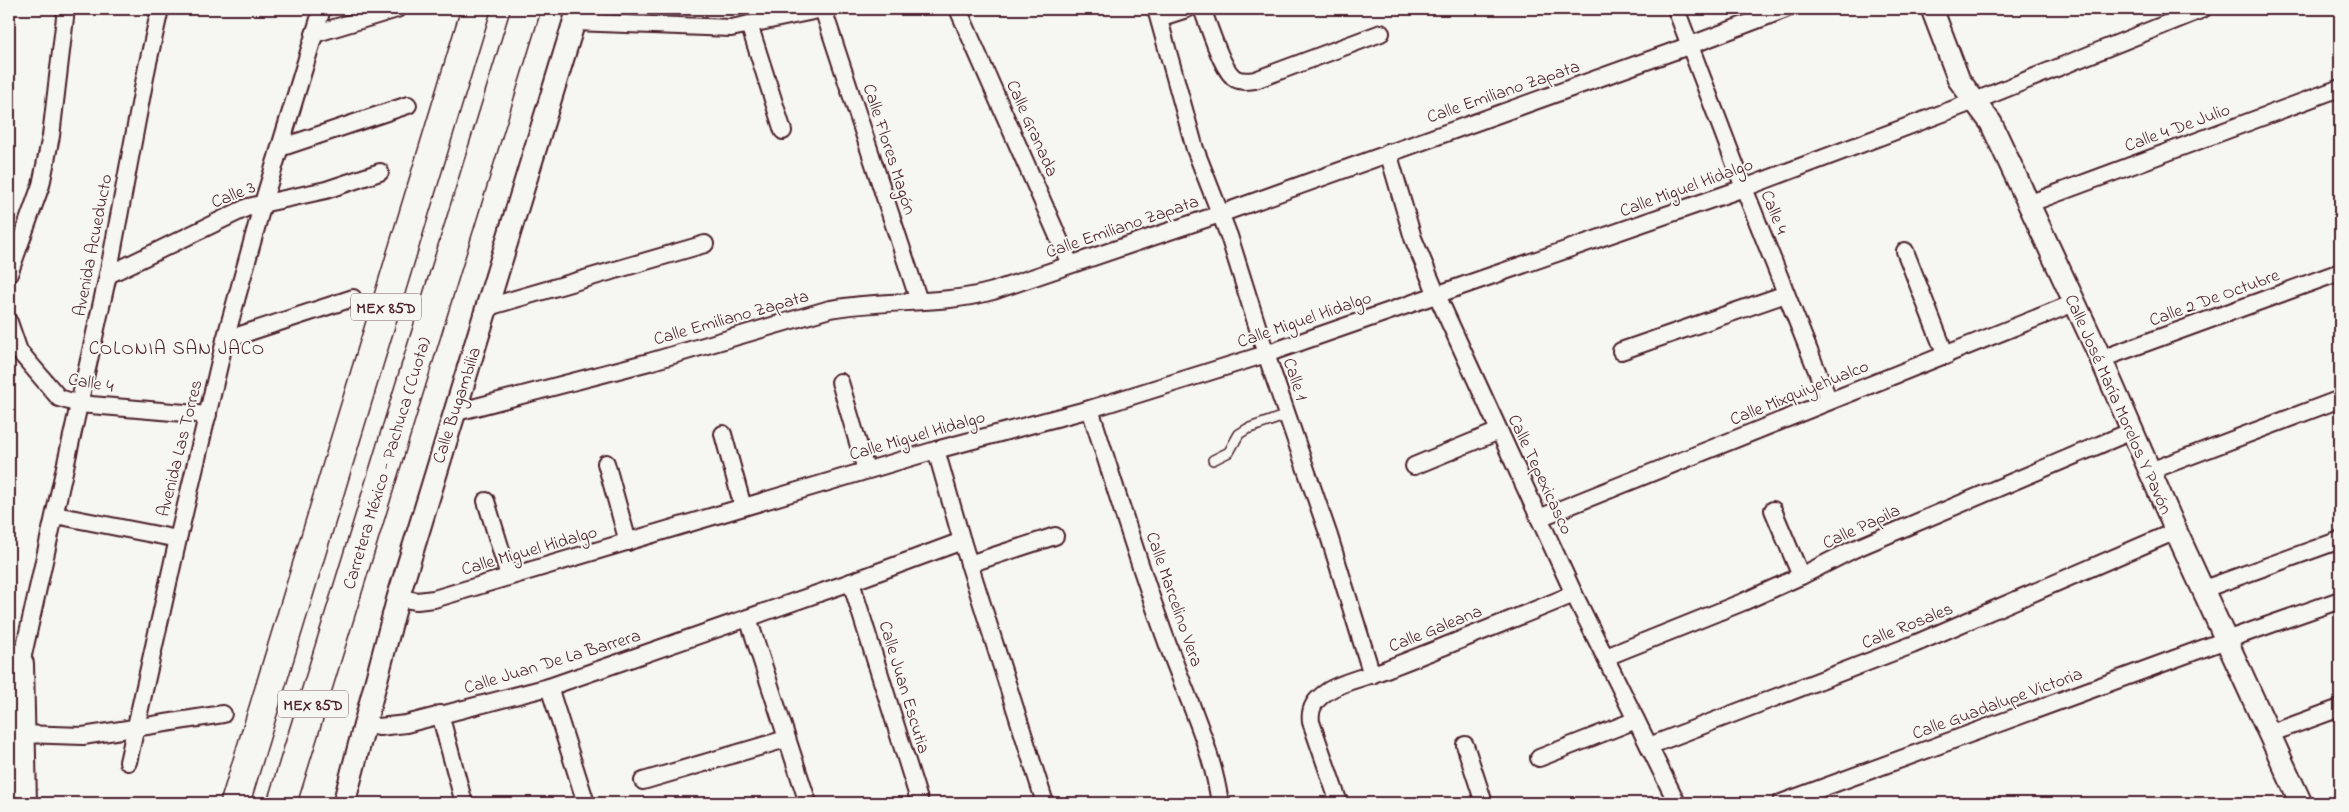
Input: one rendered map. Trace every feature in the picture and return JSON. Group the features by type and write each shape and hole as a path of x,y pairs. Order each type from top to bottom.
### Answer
{"highway":[{"name":"MEX 85D","path":"235,803 476,9"},
{"name":"Carretera México - Pachuca (Cuota)","path":"282,803 526,9"}],"main road":[{"path":"15,659 22,734 24,803"}],"street":[{"path":"9,274 24,236 43,175 51,136 66,9"},
{"name":"Avenida Acueducto","path":"15,659 56,515 108,274 147,67 160,9"},
{"name":"Avenida Las Torres","path":"128,762 134,727 226,340 263,203 322,9"},
{"path":"314,34 397,9"},
{"path":"576,15 700,28 731,28 823,9"},
{"name":"Calle Flores Magón","path":"823,9 919,301"},
{"name":"Calle Granada","path":"958,9 1070,264"},
{"path":"1158,13 1187,9"},
{"path":"1202,9 1226,69 1237,80 1244,82 1255,80 1381,32"},
{"name":"Calle 4","path":"1676,9 1744,188 1829,401"},
{"name":"Calle Emiliano Zapata","path":"453,413 649,362 830,308 857,304 967,298 1220,214 1388,152 1691,46 1786,9"},
{"name":"Calle José María Morelos Y Pavón","path":"1932,9 1959,80 1991,123 2101,359 2176,530 2301,803"},
{"name":"Calle Miguel Hidalgo","path":"398,598 417,601 434,599 866,470 1090,409 1266,354 1744,188 1975,101 2203,9"},
{"name":"Calle 1","path":"1158,13 1195,150 1229,236 1266,354 1329,536 1372,675"},
{"name":"Calle Bugambilia","path":"344,803 398,598 576,15"},
{"path":"749,24 783,131"},
{"name":"Calle 4 De Julio","path":"2028,204 2340,88"},
{"path":"280,148 408,105"},
{"name":"Calle Tepexicasco","path":"1388,152 1413,238 1437,294 1574,594 1677,803"},
{"name":"Calle 3","path":"108,274 248,207 326,190 380,172"},
{"path":"488,307 705,244"},
{"path":"1905,251 1946,356"},
{"name":"Calle 2 De Octubre","path":"2101,359 2340,272"},
{"path":"1621,351 1786,294"},
{"path":"226,340 352,298"},
{"name":"Calle Mixquiyehualco","path":"1539,518 2074,303"},
{"name":"Calle 4","path":"9,322 19,350 50,390 59,398 80,404 208,415"},
{"path":"840,382 866,470"},
{"path":"2150,471 2340,399"},
{"name":"Calle Marcelino Vera","path":"1090,409 1169,649 1208,748 1216,774 1220,803"},
{"path":"1414,466 1499,431"},
{"name":"Calle Papila","path":"1606,657 1801,576 1852,550 2132,431"},
{"path":"723,434 743,507"},
{"path":"936,450 969,564 1045,803"},
{"path":"606,464 628,542"},
{"path":"486,501 509,576"},
{"path":"1773,510 1801,576"},
{"path":"56,515 178,539"},
{"name":"Calle Rosales","path":"1648,746 1912,645 2176,530"},
{"path":"969,564 1055,536"},
{"path":"2204,589 2340,540"},
{"name":"Calle Juan De La Barrera","path":"365,724 393,727 549,687 851,582 962,541"},
{"name":"Calle Juan Escutia","path":"851,582 920,803"},
{"name":"Calle Galeana","path":"1339,803 1310,722 1310,713 1314,704 1331,689 1372,675 1574,594"},
{"name":"Calle Guadalupe Victoria","path":"1781,803 2340,600"},
{"path":"748,618 808,803"},
{"path":"549,687 586,803"},
{"path":"2269,734 2340,708"},
{"path":"22,734 83,736 223,714"},
{"path":"440,714 464,803"},
{"path":"1539,758 1636,720"},
{"path":"644,781 786,739"},
{"path":"1465,745 1484,803"}],"lane":[{"path":"1213,460 1229,452 1239,434 1247,429 1287,416"}],"district":[{"name":"COLONIA SAN JACO","path":"177,347"}]}
